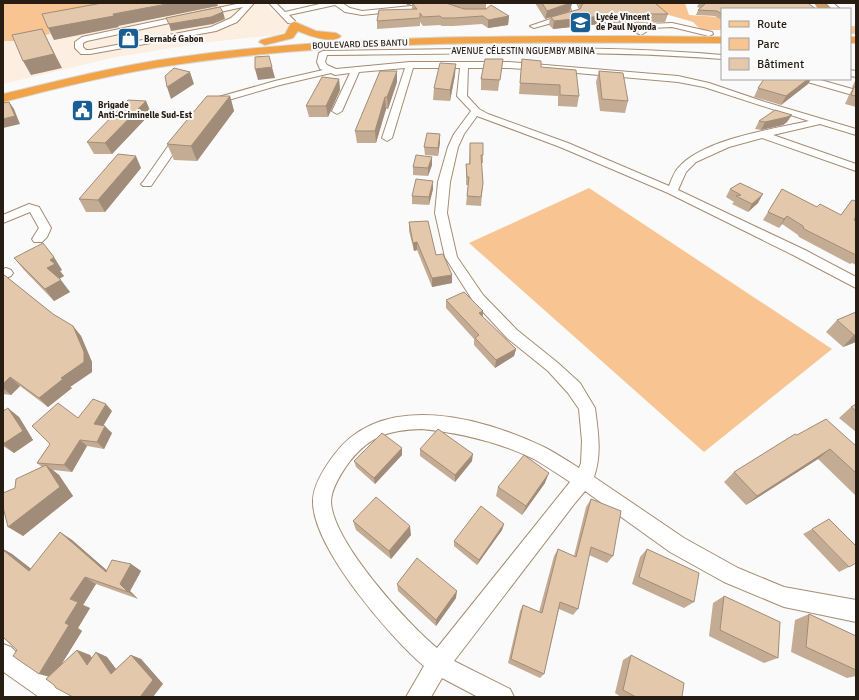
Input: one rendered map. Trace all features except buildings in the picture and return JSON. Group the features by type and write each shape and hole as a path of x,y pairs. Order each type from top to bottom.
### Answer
{"highway":[{"path":"255,45 289,36 295,25 314,34 358,41"},
{"path":"515,34 534,26 535,30 543,34"},
{"name":"BOULEVARD DES BANTU","path":"4,97 62,75 203,50 255,45 515,34 721,34"},
{"name":"BOULEVARD DES BANTU","path":"4,97 64,82 142,66 204,57 358,41 721,40"},
{"path":"343,53 358,41"},
{"path":"282,48 323,53"}],"street":[{"path":"250,3 234,20 213,29 90,52 84,52 79,48 79,42 85,38 187,18 250,3"},
{"path":"272,3 295,25"},
{"path":"284,14 333,3"},
{"path":"337,3 348,10 362,13 440,5"},
{"path":"375,3 384,7 389,6 391,3"},
{"path":"534,26 574,14 576,10 573,3"},
{"name":"AVENUE CÉLESTIN NGUEMBY MBINA","path":"323,53 529,50 665,53 721,57"},
{"path":"323,53 322,64 330,71"},
{"path":"202,109 214,100 330,71 341,72 410,65 509,65 683,80 706,85 818,122 856,132"},
{"path":"387,138 410,65"},
{"path":"464,65 462,96 476,111 564,145 672,191 767,236 856,283"},
{"path":"337,111 356,70"},
{"path":"810,80 856,93"},
{"path":"418,697 438,664 568,497 584,480 590,463 591,441 587,408 574,388 553,367 512,334 478,298 451,257 441,213 444,182 453,146 459,134 476,111"},
{"path":"672,191 683,169 705,152 734,142 818,122"},
{"path":"147,184 189,124"},
{"path":"763,135 856,168"},
{"path":"3,219 29,208 35,210 45,228 41,237 38,239"},
{"path":"502,697 438,664 400,630 371,593 334,539 325,518 322,501 332,476 346,452 368,434 385,426 421,422 444,424 491,435 515,444 539,454 584,480 676,545 731,576 784,597 856,611"},
{"path":"3,655 13,665 59,697"}],"shaded area":[{"name":"Bernabé Gabon","path":"143,3 264,3 290,26 289,30 276,35 210,42 116,57 3,84 3,41 16,41 49,34 46,25 109,14"}],"green space":[{"path":"3,3 138,3 109,14 47,25 50,34 16,41 3,41"},
{"path":"651,3 685,3 689,15 720,17 721,30 701,30 693,22 662,13"},
{"path":"589,188 832,349 704,452 469,243"}],"waterway":[{"path":"820,3 823,8"}],"place":[{"name":"Lycée Vincent de Paul Nyonda","path":"581,22"},
{"name":"Bernabé Gabon","path":"129,39"},
{"name":"Brigade Anti-Criminelle Sud-Est","path":"83,110"}]}
